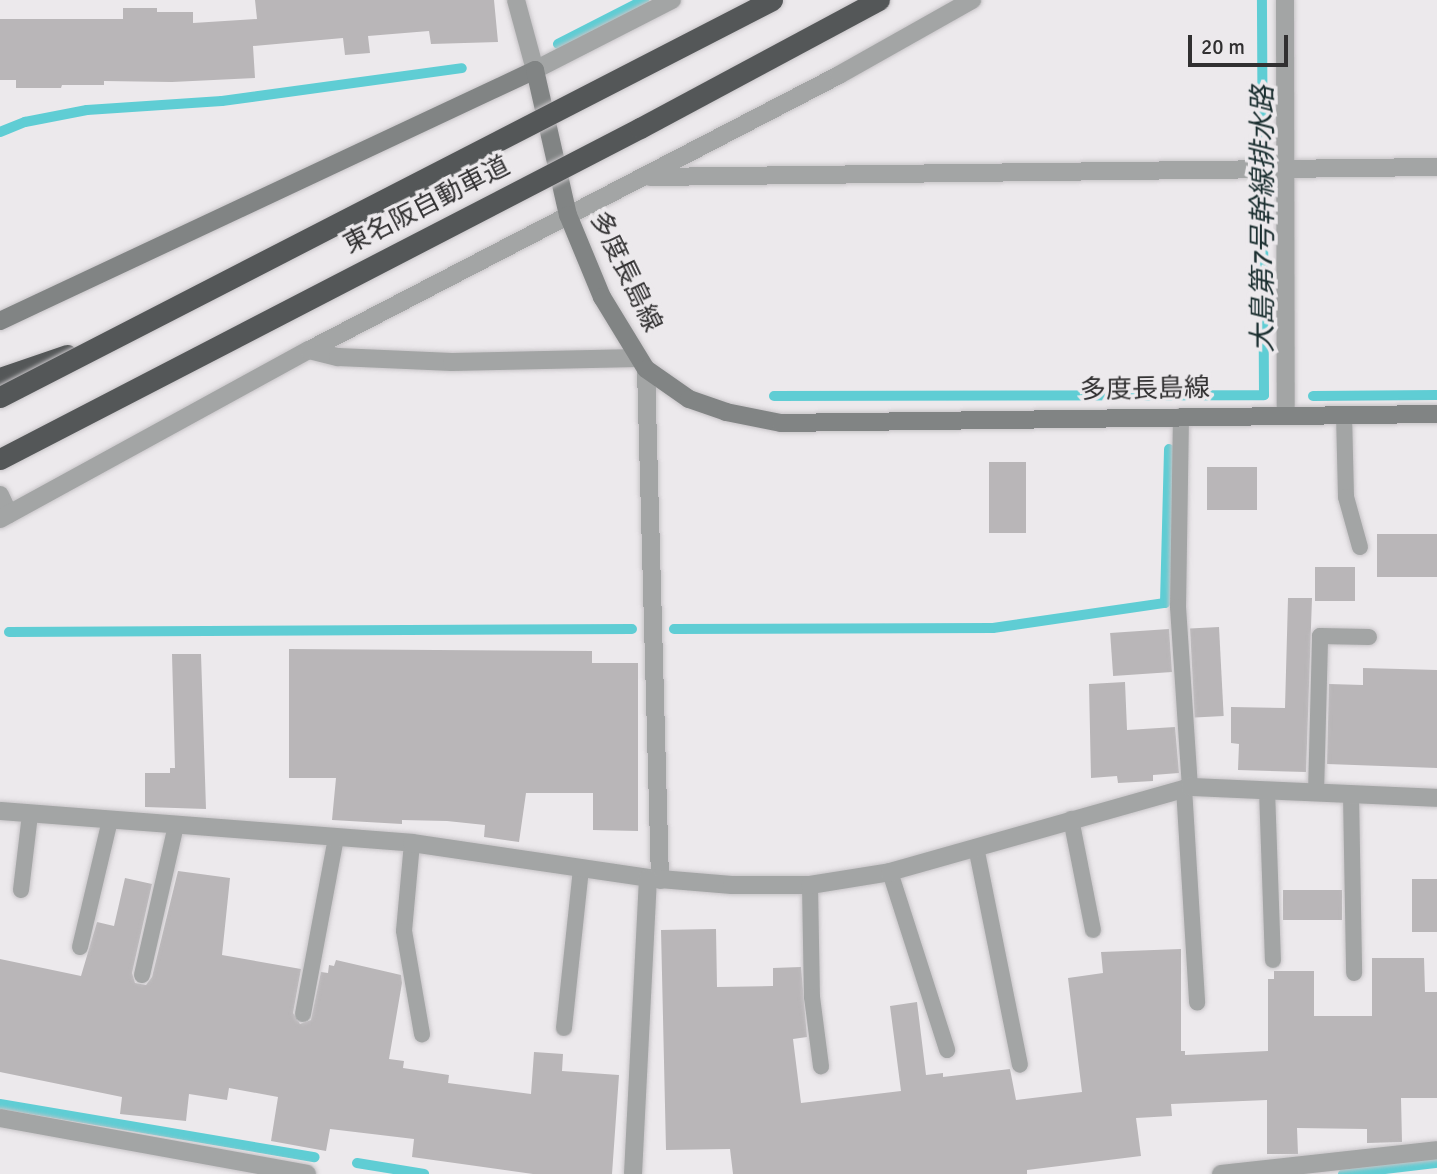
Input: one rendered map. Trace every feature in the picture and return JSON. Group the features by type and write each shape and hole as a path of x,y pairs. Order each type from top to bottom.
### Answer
{"highway":[{"name":"東名阪自動車道","path":"0,397 772,0"},
{"name":"東名阪自動車道","path":"0,459 640,128 879,0"},
{"path":"0,379 118,337"},
{"path":"0,470 142,386"}],"main road":[{"name":"多度長島線","path":"535,69 568,215 602,297 642,363 689,399 726,412 781,423 1437,414"},
{"path":"0,321 535,69"}],"street":[{"path":"516,0 535,69 673,0"},
{"path":"0,495 5,517 309,350 839,75 971,0"},
{"path":"1285,0 1279,168 1286,414"},
{"path":"646,177 1437,167"},
{"path":"309,350 338,357 452,362 642,363 654,879 633,1174"},
{"path":"0,811 412,843 654,879 732,886 810,884 890,872 1187,787 1437,798"},
{"path":"0,1118 307,1174"},
{"path":"1221,1174 1437,1150"}],"lane":[{"path":"1344,414 1346,497 1360,547"},
{"path":"1181,416 1178,607 1197,1003"},
{"path":"1316,793 1320,636 1369,637"},
{"path":"1266,790 1273,960"},
{"path":"1351,794 1354,973"},
{"path":"21,890 30,814"},
{"path":"1071,819 1093,930"},
{"path":"80,947 110,820"},
{"path":"142,975 176,825"},
{"path":"303,1014 336,837"},
{"path":"412,843 404,931 422,1034"},
{"path":"976,847 1020,1065"},
{"path":"564,1028 581,869"},
{"path":"890,872 947,1050"},
{"path":"810,884 812,997 821,1066"}],"building":[{"path":"255,0 494,0 498,42 431,44 429,31 368,36 370,53 345,55 343,38 253,46 255,78 172,82 104,81 104,85 62,85 61,88 16,88 16,80 0,80 0,19 123,19 123,8 157,8 157,12 193,12 193,23 257,19"},
{"path":"989,462 1026,462 1026,533 989,533"},
{"path":"1207,467 1257,467 1257,510 1207,510"},
{"path":"1377,534 1437,534 1437,577 1377,577"},
{"path":"1315,567 1355,567 1355,601 1315,601"},
{"path":"1288,598 1312,598 1306,772 1238,770 1239,744 1231,743 1231,707 1285,708"},
{"path":"1219,627 1224,716 1195,717 1190,629"},
{"path":"1169,629 1172,672 1113,676 1110,633"},
{"path":"289,649 592,651 592,663 638,663 638,831 593,830 593,793 526,793 519,842 484,837 485,825 447,821 402,820 402,824 332,820 336,778 289,778"},
{"path":"172,654 201,654 206,809 145,807 145,773 170,773 170,768 175,768"},
{"path":"1363,668 1437,670 1437,768 1327,764 1329,684 1363,685"},
{"path":"1125,682 1127,730 1175,727 1179,773 1153,775 1153,781 1118,783 1117,776 1091,778 1089,684"},
{"path":"178,871 230,878 222,955 301,969 293,1013 300,1024 311,1020 321,972 328,973 329,965 334,966 336,960 401,975 402,983 389,1059 404,1061 403,1068 449,1075 448,1083 531,1094 534,1052 563,1054 562,1071 619,1075 612,1174 533,1174 412,1157 414,1139 330,1129 326,1151 271,1141 278,1097 229,1088 227,1100 189,1094 186,1121 120,1114 122,1097 0,1072 0,959 81,976 97,922 114,926 125,878 152,884 132,973 135,983 146,985 152,977"},
{"path":"1412,879 1437,879 1437,932 1412,932"},
{"path":"1283,890 1342,890 1342,920 1283,920"},
{"path":"716,929 717,987 773,986 773,968 801,967 807,1037 793,1039 801,1103 901,1091 890,1006 917,1002 926,1075 943,1073 943,1077 1010,1069 1016,1100 1082,1092 1068,978 1103,973 1101,952 1181,949 1181,1051 1185,1051 1185,1055 1268,1051 1268,979 1274,979 1274,971 1314,971 1314,1016 1372,1016 1372,958 1424,958 1425,992 1437,992 1437,1098 1401,1098 1402,1142 1367,1143 1367,1129 1297,1128 1298,1154 1267,1154 1267,1100 1171,1104 1172,1116 1136,1118 1141,1156 1027,1170 1027,1174 733,1174 730,1149 666,1150 661,930"}],"waterway":[{"path":"558,44 644,0"},
{"name":"大島第7号幹線排水路","path":"774,396 1264,395 1262,0"},
{"path":"0,132 25,122 87,110 222,101 462,68"},
{"path":"1313,396 1437,395"},
{"path":"674,629 993,628 1165,603 1169,449"},
{"path":"9,632 632,629"},
{"path":"0,1104 315,1157"},
{"path":"357,1163 424,1174"},
{"path":"1343,1174 1435,1163"}]}
